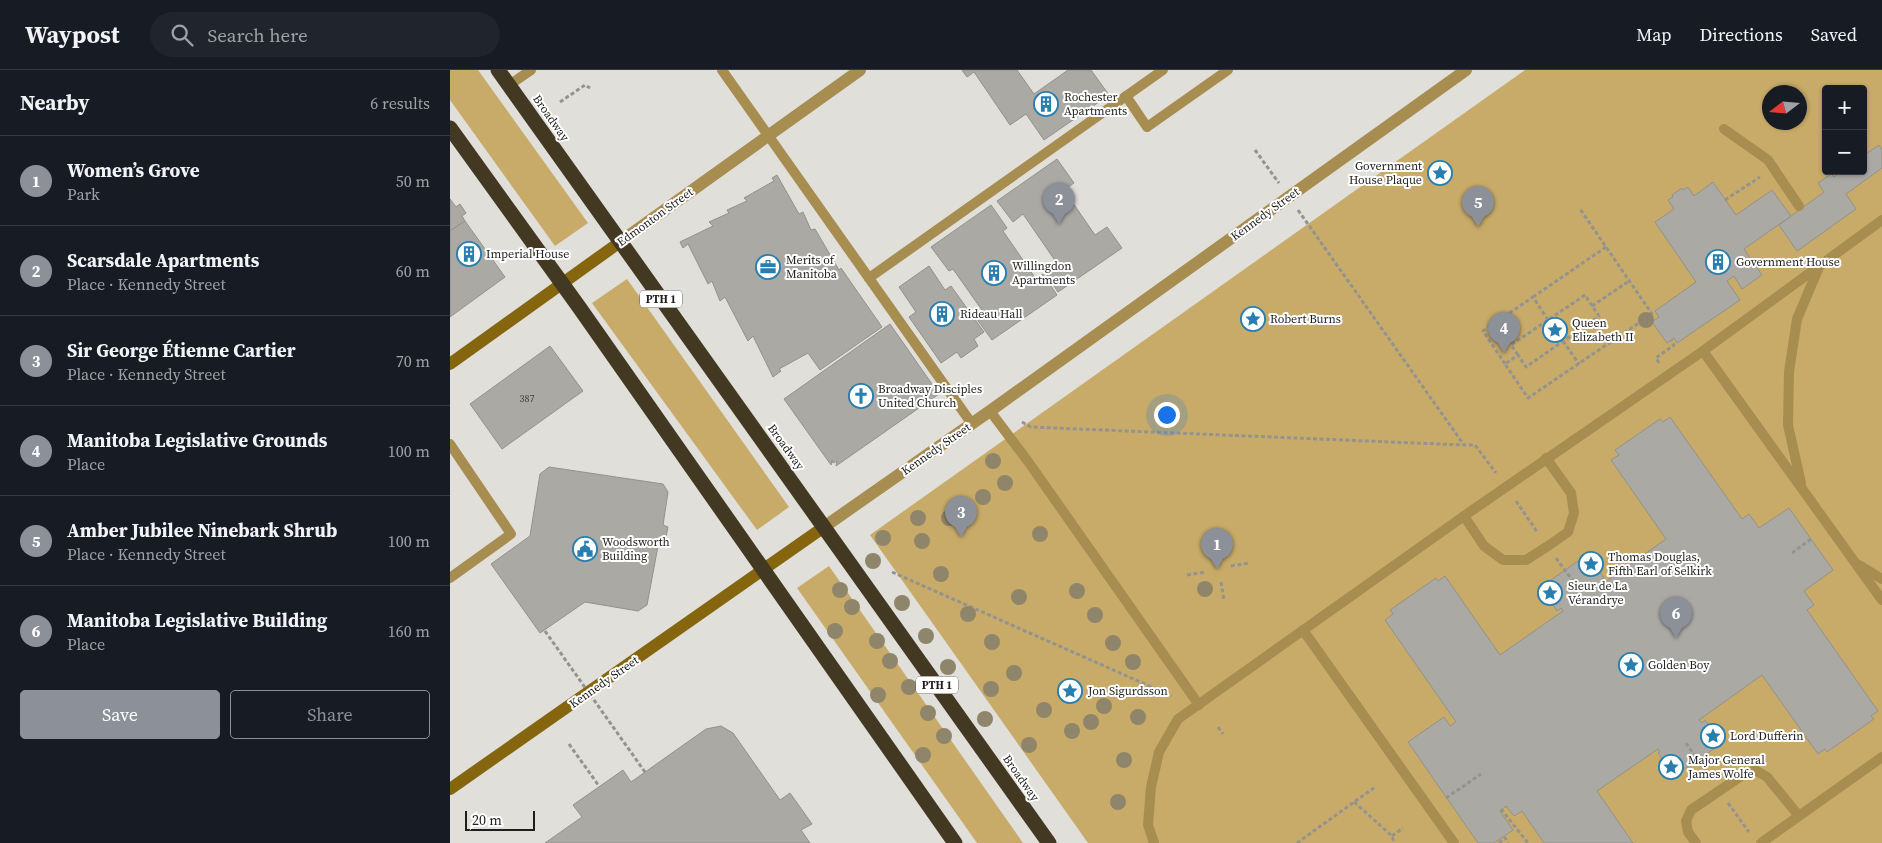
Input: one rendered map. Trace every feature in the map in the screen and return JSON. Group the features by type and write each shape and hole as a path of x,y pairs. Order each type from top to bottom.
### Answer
{"highway":[{"name":"Broadway","path":"498,70 1049,843"},
{"path":"450,128 765,570 956,843"}],"street":[{"name":"Edmonton Street","path":"450,364 860,70"},
{"name":"Kennedy Street","path":"450,789 972,424 1466,70"}],"lane":[{"path":"509,85 531,70"},
{"path":"722,70 972,424"},
{"path":"869,278 1163,70"},
{"path":"1126,96 1147,127 1228,70"},
{"path":"1724,129 1768,160 1799,206"},
{"path":"1154,843 1148,825 1151,787 1159,752 1178,719 1546,458 1703,351 1882,220"},
{"path":"1802,489 1788,425 1789,372 1797,320 1820,266"},
{"path":"1703,351 1882,600"},
{"path":"990,411 1027,460 1200,705"},
{"path":"450,444 511,534 450,578"},
{"path":"1464,516 1484,546 1503,560 1526,560 1568,532 1574,513 1571,493 1546,458"},
{"path":"1856,563 1882,579"},
{"path":"1303,630 1454,843"},
{"path":"1761,843 1882,757"},
{"path":"1696,843 1688,832 1686,821 1691,810 1744,774 1755,770 1767,777 1799,816"}],"path":[{"path":"560,102 585,85 590,88"},
{"path":"1255,150 1464,445"},
{"path":"1725,200 1773,168"},
{"path":"1580,209 1652,314 1528,398 1483,331 1606,247"},
{"path":"1592,306 1629,281"},
{"path":"1585,295 1592,306 1600,316 1526,366 1511,345 1585,295"},
{"path":"1533,297 1548,320"},
{"path":"1563,341 1579,364"},
{"path":"1505,364 1518,355"},
{"path":"1022,422 1031,427 1474,445 1578,588"},
{"path":"1213,538 1216,555"},
{"path":"1792,552 1811,539"},
{"path":"1231,566 1249,563"},
{"path":"892,572 1166,693 1200,705"},
{"path":"1187,575 1205,572"},
{"path":"1221,582 1224,600"},
{"path":"545,630 645,772"},
{"path":"1218,727 1223,734"},
{"path":"1686,743 1698,760"},
{"path":"569,744 600,786"},
{"path":"1446,798 1481,774"},
{"path":"1297,843 1375,787"},
{"path":"1354,802 1392,836 1394,843"},
{"path":"1501,809 1528,843"},
{"path":"1392,836 1403,828"},
{"path":"1499,843 1505,838 1508,843"}],"shaded area":[{"path":"450,70 478,70 588,223 555,246 450,100"},
{"path":"1525,70 1882,70 1882,843 1088,843 870,535"},
{"path":"627,279 789,507 757,530 592,303"},
{"path":"829,566 1023,843 977,843 797,588"}],"building":[{"name":"Rochester Apartments","path":"962,70 1017,70 1034,94 1068,70 1091,70 1109,95 1044,140 1026,114 1010,125 974,72 967,77"},
{"path":"1879,145 1882,150 1882,168 1846,194 1856,209 1797,251 1779,225 1824,192 1818,183 1830,175 1834,177 1837,175 1867,175 1867,153"},
{"path":"1057,159 1074,183 1064,190 1095,235 1107,227 1122,248 1058,292 1044,271 1056,262 1023,214 1013,222 997,201"},
{"path":"777,175 799,214 803,212 811,230 815,229 839,270 841,268 882,327 820,370 808,353 779,369 781,371 773,377 753,336 748,341 725,297 720,301 712,281 708,284 688,244 683,248 680,242 713,226 709,222 729,213 727,210 747,201 744,198 774,181 772,178"},
{"name":"Government House","path":"1713,182 1736,215 1772,190 1791,216 1744,249 1762,275 1742,289 1734,276 1727,281 1740,300 1677,343 1674,338 1667,343 1652,322 1659,317 1655,311 1696,282 1655,222 1674,209 1668,200 1682,188 1683,190 1688,187 1694,196"},
{"path":"450,199 456,207 460,204 466,213 462,216 465,221 450,231"},
{"name":"Willingdon Apartments","path":"991,205 1007,228 1003,231 1036,279 1043,274 1057,295 992,340 976,318 984,313 953,269 949,271 931,247"},
{"name":"Imperial House","path":"465,221 505,277 450,317 450,231"},
{"name":"Rideau Hall","path":"929,266 945,290 951,286 984,332 974,339 978,346 961,358 957,352 941,363 909,317 916,312 899,287"},
{"name":"Broadway Disciples United Church","path":"890,324 939,394 836,466 837,461 833,463 832,460 831,465 784,399"},
{"path":"550,346 583,391 502,449 470,404"},
{"path":"1670,417 1742,519 1749,514 1759,528 1789,508 1833,570 1804,591 1814,605 1807,610 1878,711 1871,716 1874,719 1827,752 1825,749 1818,754 1762,675 1699,720 1702,723 1705,720 1721,744 1674,776 1658,753 1660,752 1658,749 1597,791 1633,843 1544,843 1522,811 1514,816 1506,806 1500,811 1513,830 1494,843 1478,843 1408,742 1444,717 1450,726 1456,722 1385,620 1393,614 1390,610 1436,578 1438,581 1445,576 1500,655 1563,611 1561,608 1557,611 1541,587 1588,554 1604,578 1602,579 1604,583 1666,539 1611,460 1619,455 1615,450 1660,419 1663,422"},
{"name":"Woodsworth Building","path":"549,467 663,484 668,492 663,525 668,527 664,547 658,546 647,605 638,611 585,602 540,633 491,564 530,536 540,474"},
{"path":"721,726 733,733 780,800 790,793 812,824 801,830 810,843 545,843 582,817 573,805 623,770 631,782 706,729"}],"place":[{"name":"Rochester Apartments","path":"1046,104"},
{"name":"Government House Plaque","path":"1440,173"},
{"name":"Scarsdale Apartments","path":"1059,224"},
{"name":"Amber Jubilee Ninebark Shrub","path":"1478,227"},
{"name":"Imperial House","path":"469,254"},
{"name":"Government House","path":"1718,262"},
{"name":"Merits of Manitoba","path":"768,267"},
{"name":"Willingdon Apartments","path":"994,273"},
{"name":"Rideau Hall","path":"942,314"},
{"name":"Robert Burns","path":"1253,319"},
{"name":"Queen Elizabeth II","path":"1555,330"},
{"name":"Manitoba Legislative Grounds","path":"1504,353"},
{"name":"Broadway Disciples United Church","path":"861,396"},
{"name":"Sir George Étienne Cartier","path":"961,537"},
{"name":"Woodsworth Building","path":"585,549"},
{"name":"Thomas Douglas, Fifth Earl of Selkirk","path":"1591,564"},
{"name":"Women’s Grove","path":"1217,569"},
{"name":"Sieur de La Vérandrye","path":"1550,593"},
{"name":"Manitoba Legislative Building","path":"1676,638"},
{"name":"Golden Boy","path":"1631,665"},
{"name":"Jon Sigurdsson","path":"1070,691"},
{"name":"Lord Dufferin","path":"1713,736"},
{"name":"Major General James Wolfe","path":"1671,767"}]}
